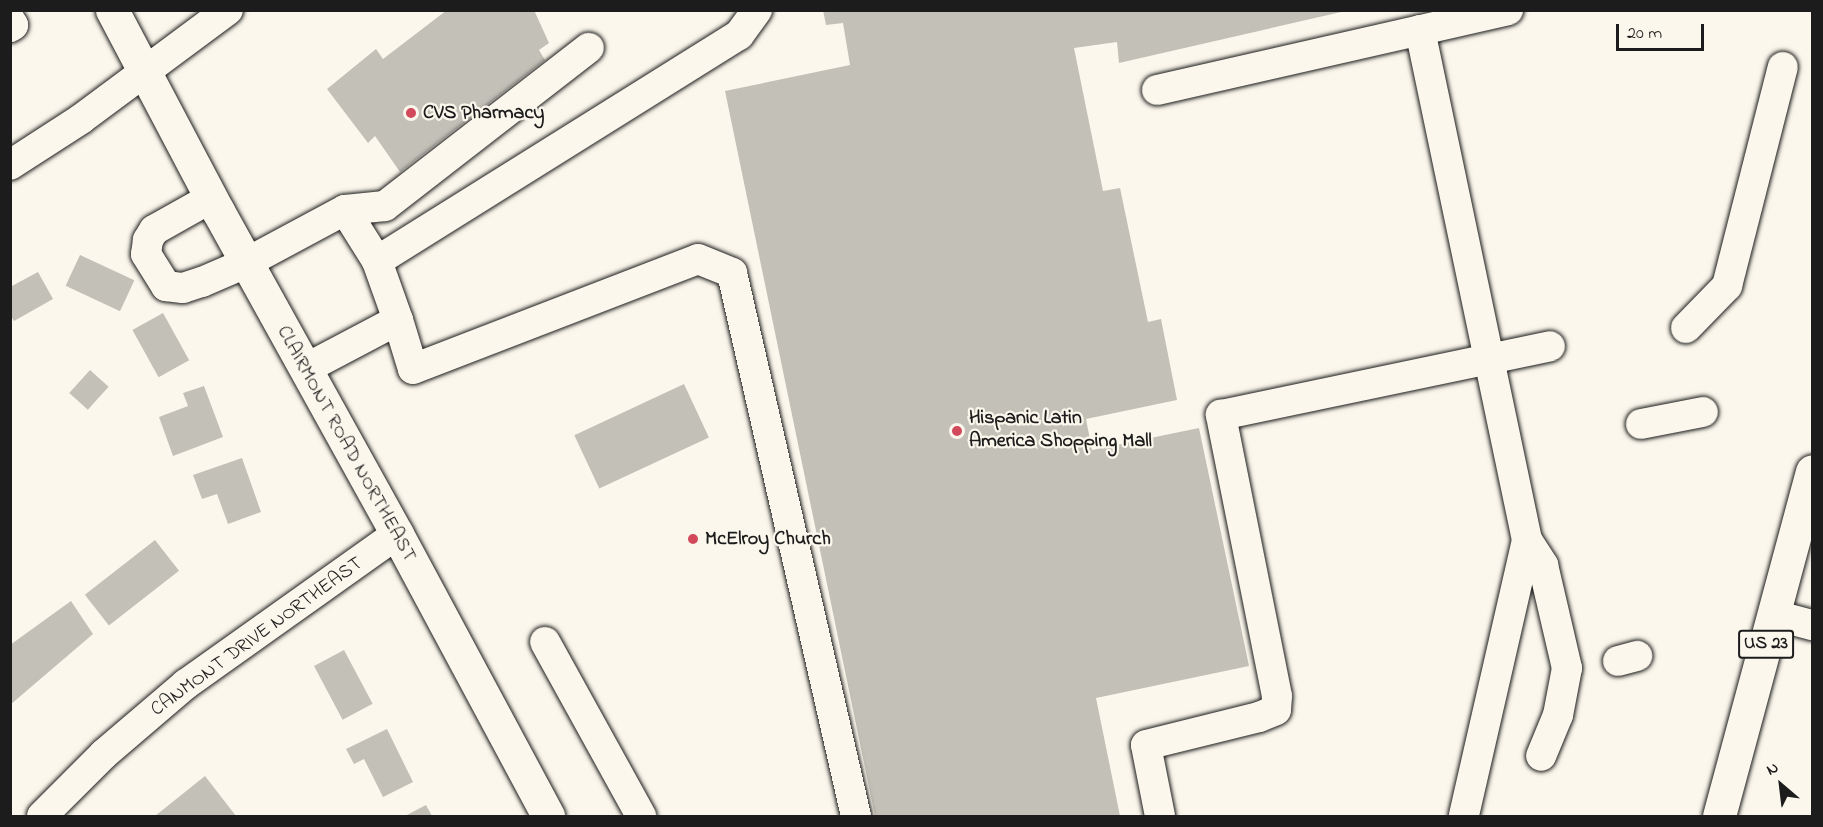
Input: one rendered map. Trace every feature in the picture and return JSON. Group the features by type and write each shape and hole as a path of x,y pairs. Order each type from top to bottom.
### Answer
{"main road":[{"name":"CLAIRMONT ROAD NORTHEAST","path":"112,10 246,263 397,534 548,816"},
{"name":"US 23","path":"1719,816 1812,471"}],"street":[{"path":"10,165 81,119 228,10"},
{"path":"378,261 740,35 757,10"},
{"path":"1156,90 1509,10"},
{"path":"10,20 13,26 10,27"},
{"path":"1420,30 1527,540 1543,565 1567,668 1558,715 1541,756"},
{"path":"211,198 154,230 148,240 147,254 166,286 183,288 246,263 345,210 385,206 589,48"},
{"path":"1686,327 1727,286 1783,68"},
{"path":"345,210 378,261 413,369 698,259 732,273 856,816"},
{"path":"304,369 398,320"},
{"path":"1160,816 1146,745 1259,717 1276,710 1277,696 1221,415 1550,346"},
{"path":"1641,424 1703,412"},
{"name":"CANMONT DRIVE NORTHEAST","path":"42,816 104,754 186,684 397,534"},
{"path":"1464,816 1527,540"},
{"path":"1774,615 1812,626"},
{"path":"545,642 641,816"}],"building":[{"name":"CVS Pharmacy","path":"447,10 534,10 549,43 539,50 545,60 400,172 375,136 368,143 327,89 376,49 383,59"},
{"path":"823,10 1350,10 1119,63 1117,42 1074,48 1103,191 1120,188 1148,322 1161,319 1177,400 1086,419 1092,450 1199,428 1249,666 1096,698 1120,816 875,816 725,91 850,65 843,23 826,25"},
{"path":"80,255 134,280 120,311 66,286"},
{"path":"38,272 53,299 14,321 10,315 10,287"},
{"path":"163,313 189,360 159,377 132,330"},
{"path":"90,370 109,387 88,410 69,393"},
{"path":"684,384 709,437 599,489 574,435"},
{"path":"204,386 223,437 173,456 159,417 188,406 183,393"},
{"path":"242,458 261,512 228,524 217,494 202,499 193,475"},
{"path":"155,540 179,571 109,626 85,595"},
{"path":"71,601 93,634 10,705 10,645"},
{"path":"344,650 373,704 343,720 314,666"},
{"path":"387,729 413,782 383,797 364,759 354,764 346,749"},
{"path":"205,776 236,816 155,816"},
{"path":"426,805 432,816 405,816"}],"place":[{"name":"CVS Pharmacy","path":"411,113"},
{"name":"Hispanic Latin America Shopping Mall","path":"957,431"},
{"name":"McElroy Church","path":"693,539"}]}
